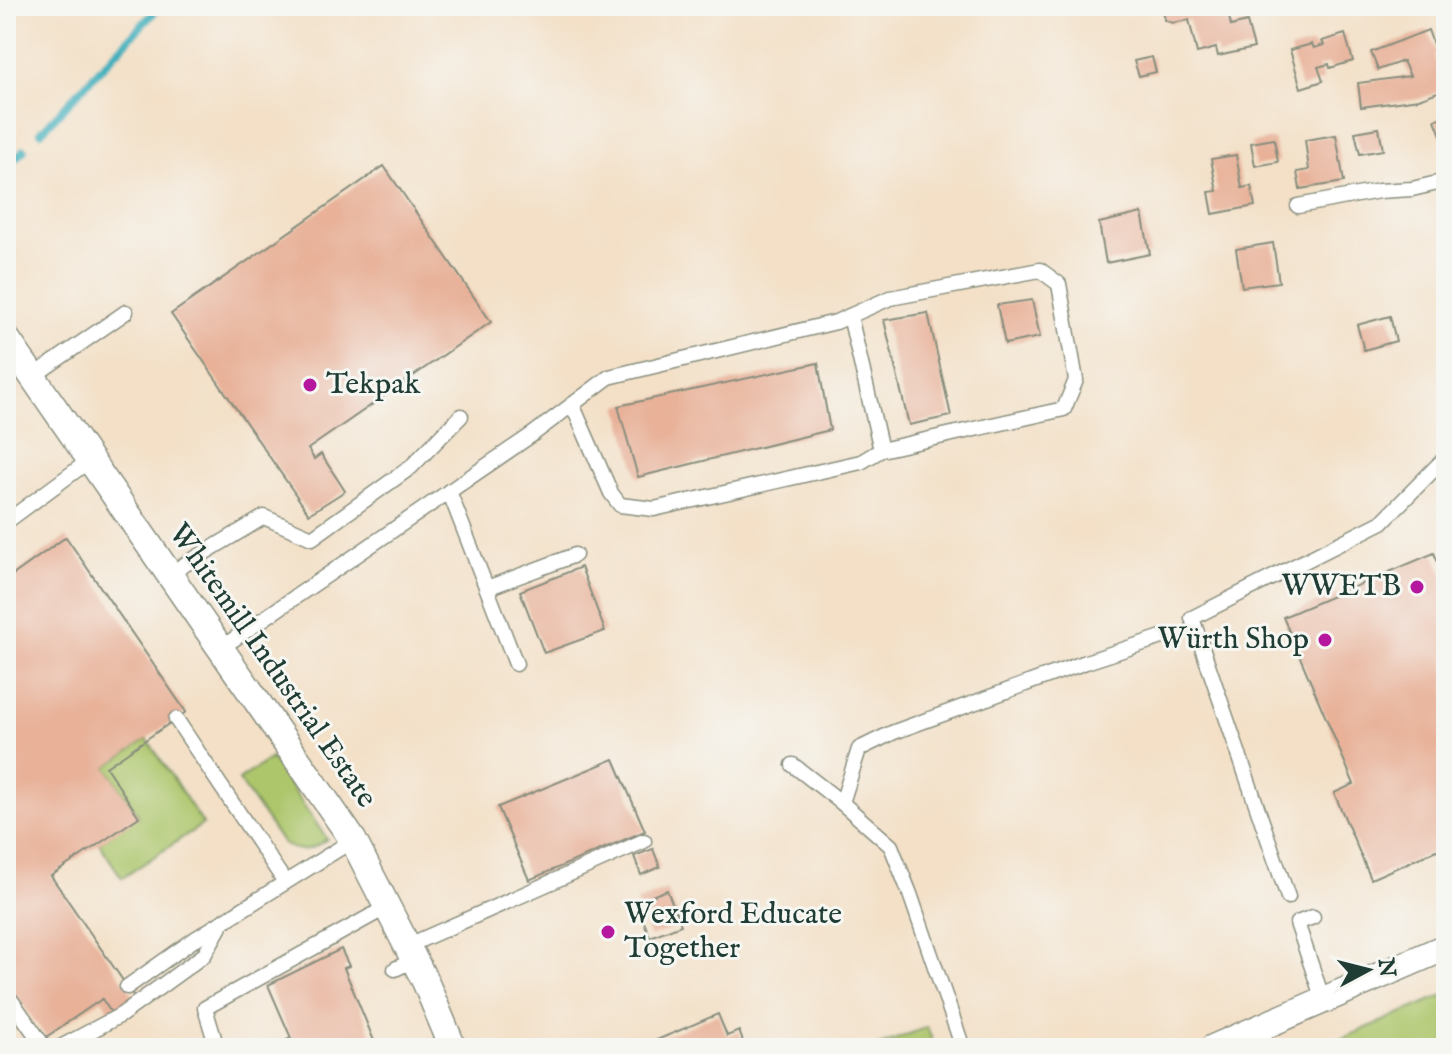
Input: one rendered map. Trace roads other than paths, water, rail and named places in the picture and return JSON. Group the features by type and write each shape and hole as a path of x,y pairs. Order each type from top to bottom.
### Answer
{"street":[{"name":"Whitemill Industrial Estate","path":"6,338 353,840 387,907 405,958 453,1048"},
{"path":"1213,1048 1264,1038 1323,1000 1446,947"}],"lane":[{"path":"1298,206 1446,181"},
{"path":"221,648 533,434 572,404 609,377 836,322 890,298 1040,270 1059,284 1076,380 1064,409 881,450 861,462 654,509 620,505 611,493 572,404"},
{"path":"32,377 126,312"},
{"path":"850,316 881,450"},
{"path":"169,574 264,517 312,538 411,467 461,416"},
{"path":"1288,897 1192,618 1382,522 1446,457"},
{"path":"6,522 90,460"},
{"path":"449,491 516,664"},
{"path":"487,588 575,555"},
{"path":"842,803 859,749 894,732 1162,637"},
{"path":"176,719 285,882"},
{"path":"793,765 891,846 963,1048"},
{"path":"127,987 223,921 353,840"},
{"path":"405,958 644,841"},
{"path":"217,1048 205,1008 387,907"},
{"path":"1313,917 1297,923 1323,1000"},
{"path":"59,1048 121,1015 204,955 223,921"},
{"path":"6,993 45,1048"}],"waterway":[{"path":"41,132 160,6"},
{"path":"6,167 24,150"}],"place":[{"name":"Tekpak","path":"310,385"},
{"name":"WWETB","path":"1417,587"},
{"name":"Würth Shop","path":"1325,640"},
{"name":"Wexford Educate Together","path":"608,932"}]}
